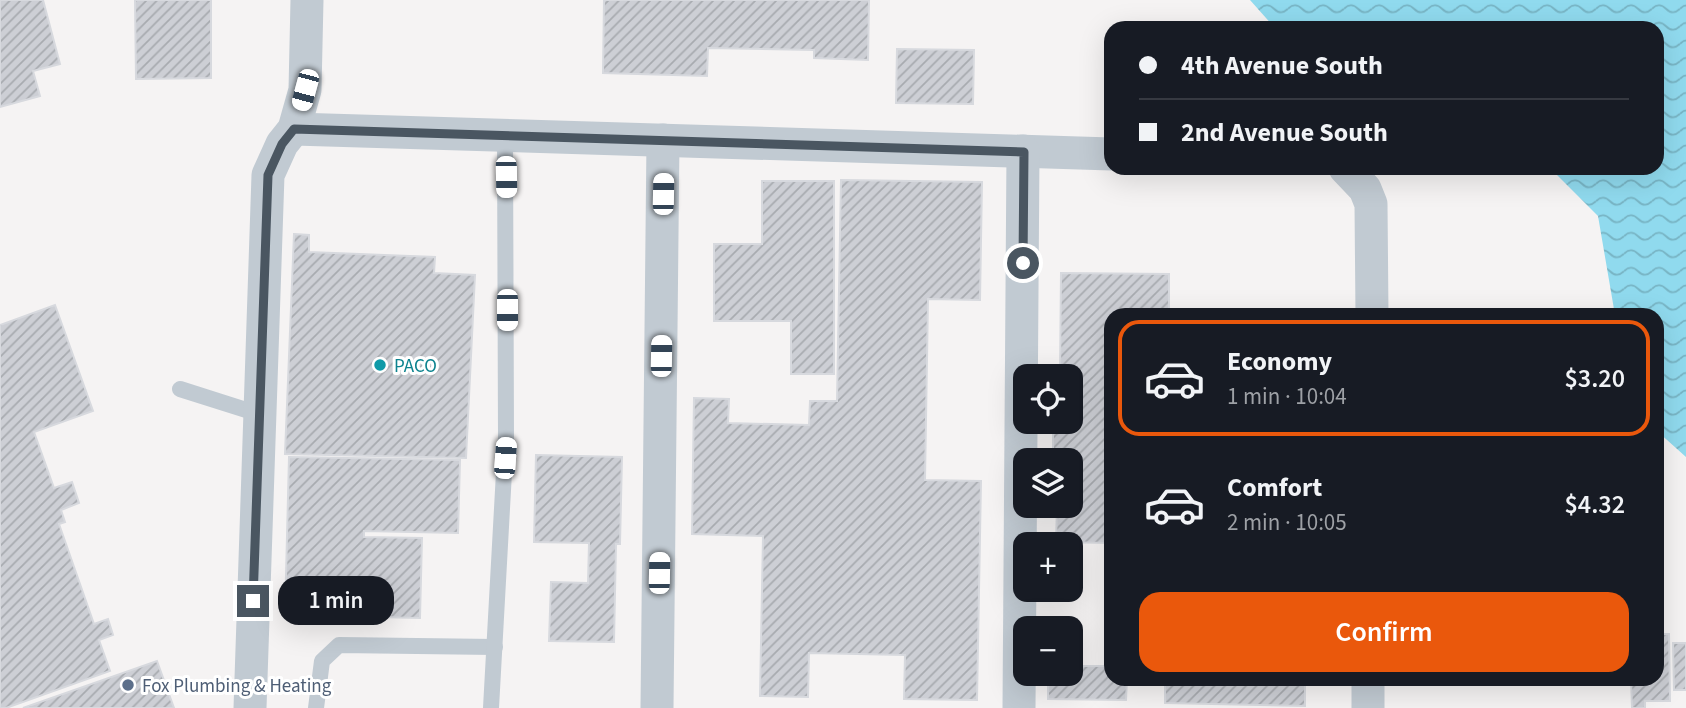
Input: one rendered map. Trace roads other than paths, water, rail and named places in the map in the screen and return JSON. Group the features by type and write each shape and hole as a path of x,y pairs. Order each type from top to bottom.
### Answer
{"street":[{"path":"250,708 268,175 278,151 294,129 305,90 307,0"},
{"path":"294,129 1104,154"},
{"path":"657,708 663,140"},
{"path":"1019,708 1024,152"},
{"path":"1353,175 1365,189 1371,204 1372,308"},
{"path":"1368,686 1368,708"}],"lane":[{"path":"491,708 506,436 505,135"},
{"path":"180,389 260,414"},
{"path":"316,708 322,661 339,645 495,647"}],"water":[{"path":"1250,0 1686,0 1686,457 1664,437 1664,308 1614,308 1598,216 1557,175 1664,175 1664,21 1269,21"}],"place":[{"name":"PACO","path":"380,365"},
{"name":"Fox Plumbing & Heating","path":"128,685"}]}
